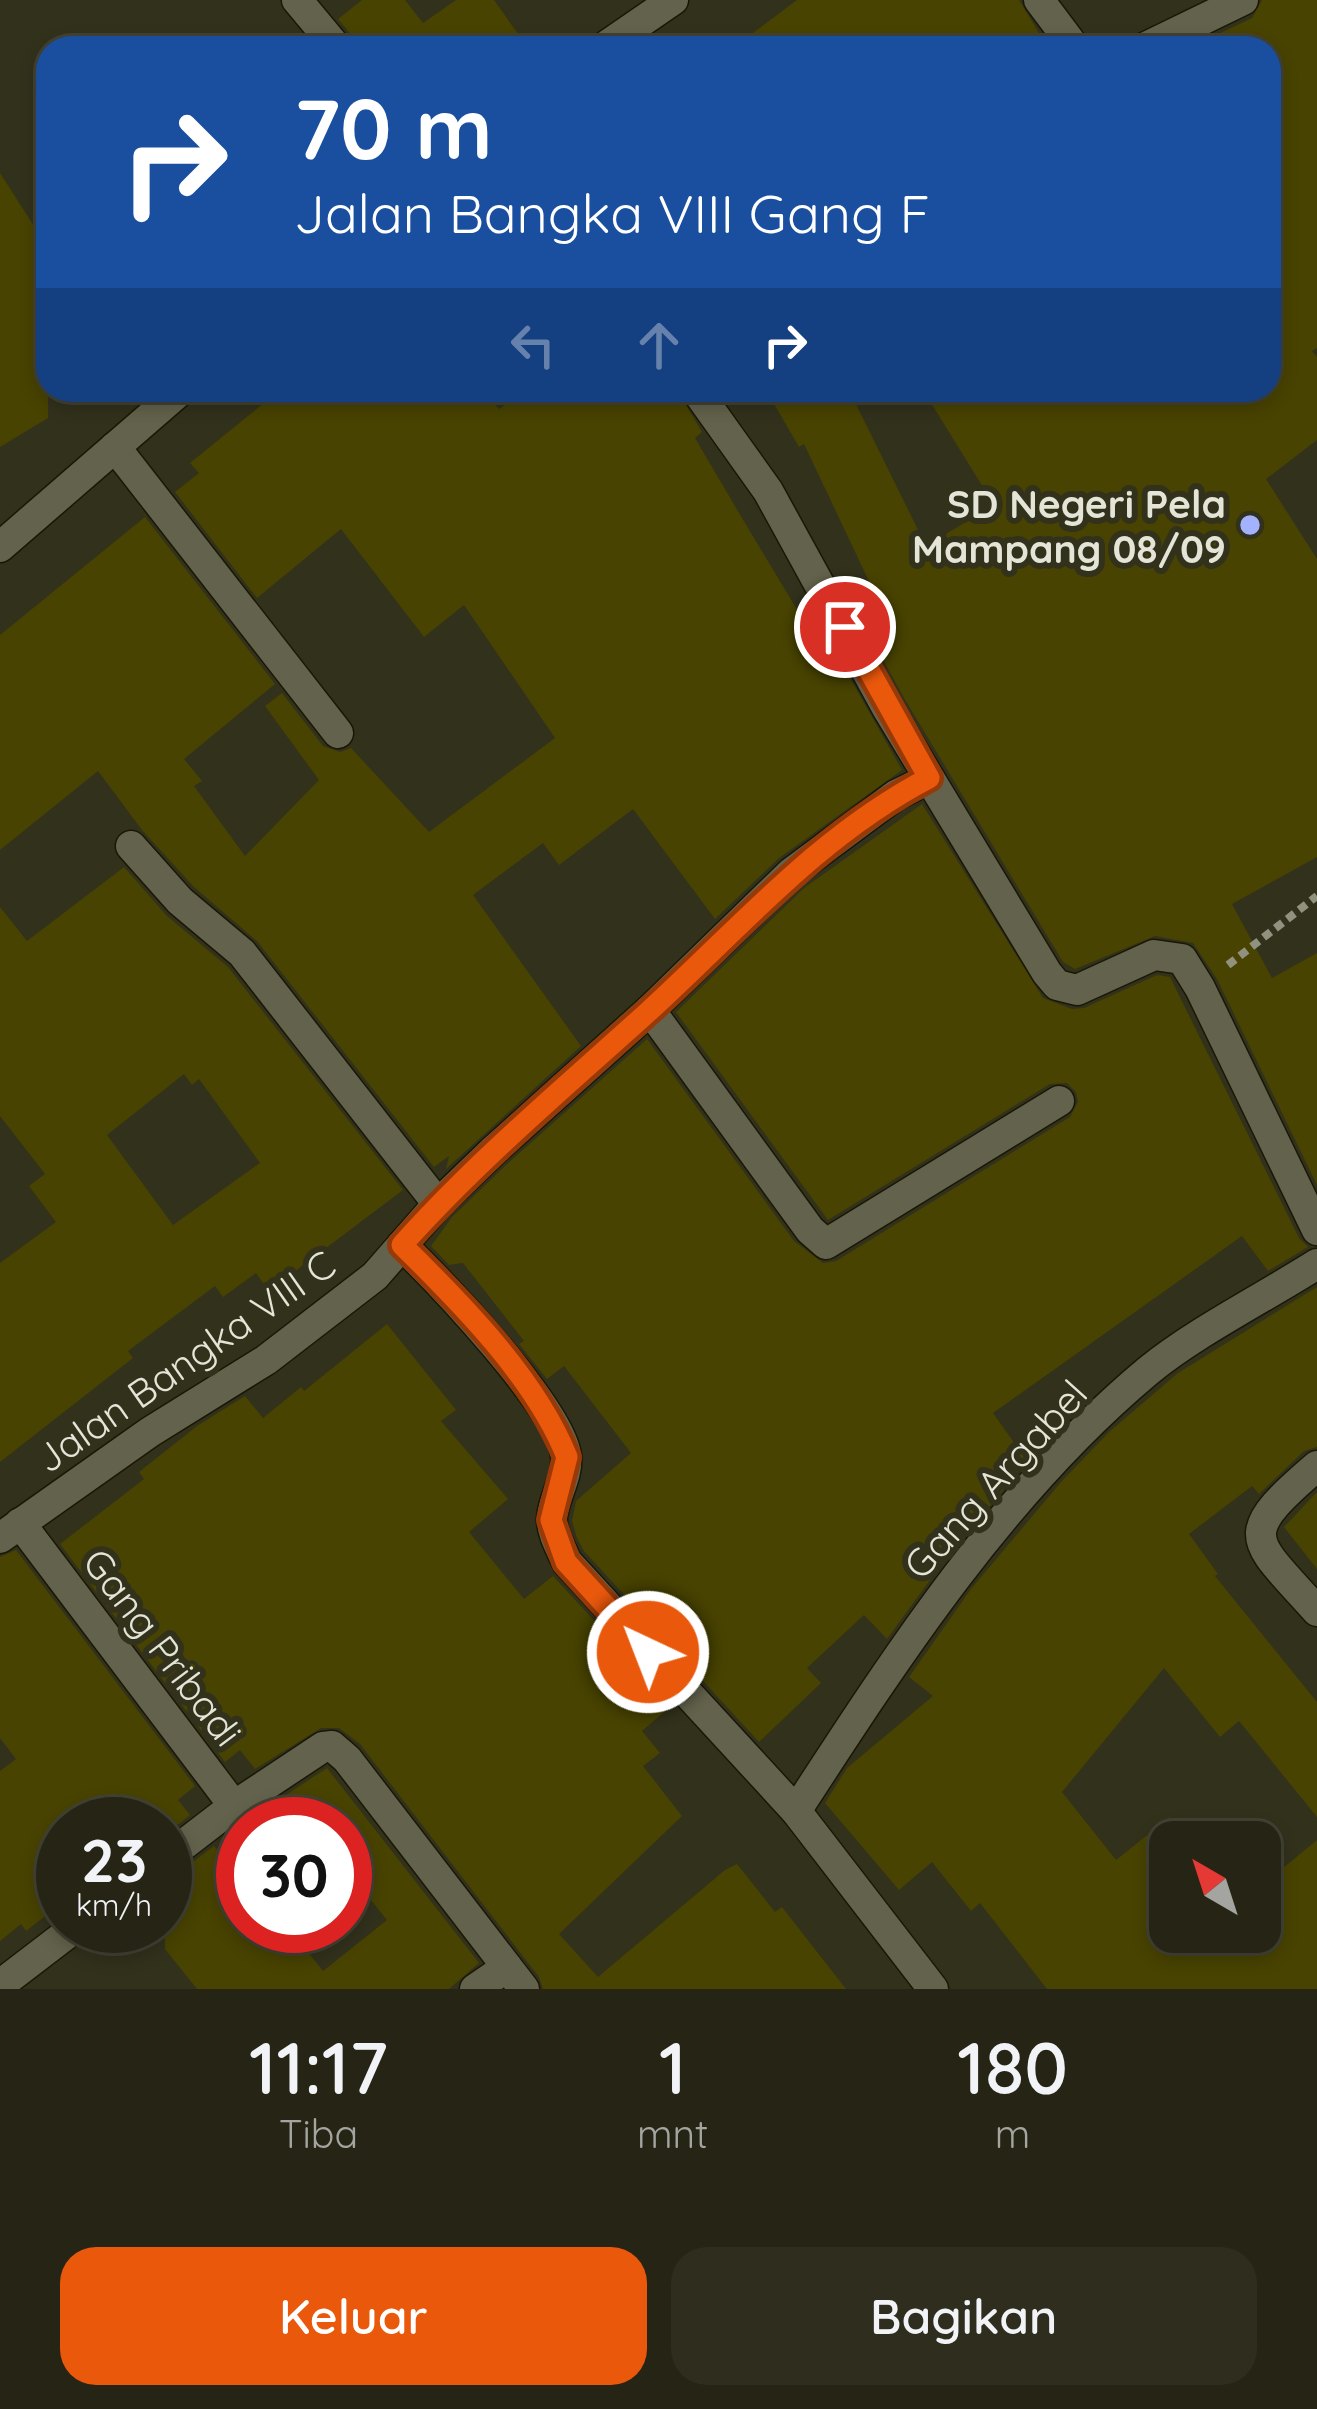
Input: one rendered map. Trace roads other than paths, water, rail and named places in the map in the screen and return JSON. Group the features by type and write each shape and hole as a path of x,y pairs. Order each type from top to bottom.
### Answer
{"street":[{"path":"297,0 327,36"},
{"path":"620,36 673,0"},
{"path":"1039,0 1066,36"},
{"path":"1169,36 1243,0"},
{"path":"0,547 168,402"},
{"path":"706,402 768,490 929,778 1058,985 1077,990 1154,955 1182,959 1317,1230"},
{"path":"115,447 338,733"},
{"name":"Jalan Bangka VIII C","path":"10,1531 150,1432 266,1360 375,1276 438,1204 791,873 896,795 929,778"},
{"path":"130,846 180,901 242,953 438,1204"},
{"path":"650,1010 810,1230 826,1244 1059,1101"},
{"path":"402,1245 535,1395 558,1436 567,1457 551,1520 566,1562 796,1810 933,1989"},
{"name":"Gang Argabel","path":"796,1810 910,1636 1027,1492 1088,1426 1151,1368 1317,1264"},
{"path":"1317,1466 1271,1505 1259,1533 1264,1552 1317,1611"},
{"name":"Gang Pribadi","path":"10,1531 227,1797"},
{"path":"248,1797 323,1747 332,1746 347,1759 516,1978 475,1989"},
{"name":"Gang Pribadi","path":"192,1838 216,1820"},
{"path":"0,1985 42,1953"}],"place":[{"name":"SD Negeri Pela Mampang 08/09","path":"1250,525"}]}
